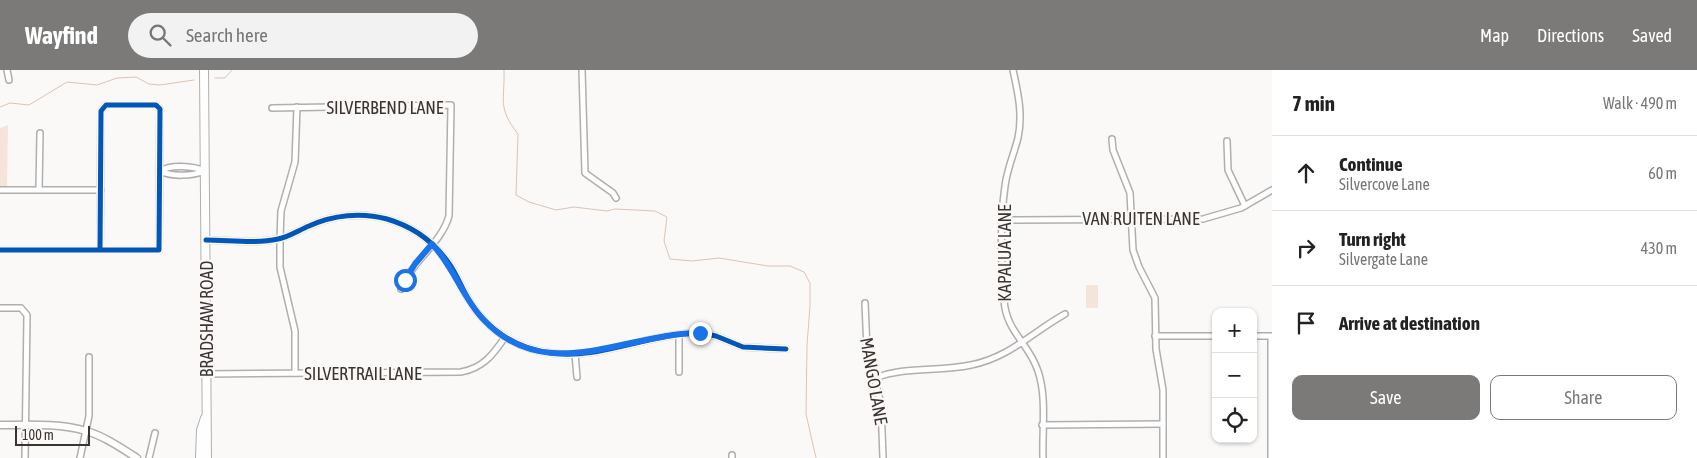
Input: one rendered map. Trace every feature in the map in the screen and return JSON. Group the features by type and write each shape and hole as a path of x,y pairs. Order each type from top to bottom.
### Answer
{"main road":[{"name":"BRADSHAW ROAD","path":"200,458 201,430 205,418 206,374 204,70"},
{"name":"BRADSHAW ROAD","path":"205,418 207,425 207,458"}],"street":[{"path":"7,70 9,80"},
{"path":"582,70 585,174 612,193 616,198"},
{"name":"KAPALUA LANE","path":"1013,70 1019,96 1020,122 1005,185 1003,220 1004,307 1010,327 1035,361 1040,376 1042,458"},
{"name":"SILVERBEND LANE","path":"272,108 451,104 449,216 444,229 432,244"},
{"path":"0,250 100,250 159,250 160,109 156,105 106,105 101,111 100,250"},
{"path":"295,373 295,331 280,267 280,239 282,205 295,162 297,107"},
{"path":"39,190 40,133"},
{"path":"1112,139 1116,157 1128,185 1135,255 1154,298 1155,336 1163,390 1163,458"},
{"path":"1227,141 1228,170 1245,206"},
{"path":"160,171 166,174 196,175 205,171"},
{"path":"0,190 101,190"},
{"name":"VAN RUITEN LANE","path":"1003,220 1203,219 1229,213 1272,190"},
{"path":"206,240 280,239 325,220 362,215 397,223 432,244 448,262 477,312 505,337 537,351 575,354 679,335 708,334 742,347 786,349"},
{"path":"402,289 415,264 432,244"},
{"name":"MANGO LANE","path":"864,303 866,340 882,413 883,458"},
{"path":"0,308 21,308 28,316 24,425 25,458"},
{"path":"875,378 902,370 971,365 1000,356 1022,344 1065,314"},
{"path":"679,335 679,372"},
{"path":"1155,336 1212,336"},
{"path":"1257,336 1271,336 1271,458"},
{"name":"SILVERTRAIL LANE","path":"206,374 461,372 484,364 505,337"},
{"path":"575,354 577,377"},
{"path":"80,458 84,430 89,416 89,357"},
{"path":"1042,425 1163,424"},
{"path":"0,425 84,430 101,437 137,458"},
{"path":"149,458 155,433"}],"shaded area":[{"path":"8,125 7,186 0,186 0,128"},
{"path":"1086,285 1098,285 1098,308 1086,308"}],"waterway":[{"path":"215,78 225,78 232,70"},
{"path":"504,70 503,97 505,110 511,125 518,134 516,195 529,202 556,210 574,207 607,211 615,209 655,211 667,217 664,241 670,259 692,261 719,258 768,266 790,266 804,272 810,283 806,414 816,458"},
{"path":"0,107 10,103 29,105 67,82 97,85 117,78 136,77 149,84 160,85 194,80"}],"cycle path":[{"path":"0,250 159,250 160,109 156,105 106,105 101,111 100,250"},
{"path":"206,240 251,242 278,239 328,219 357,215 377,217 396,222 413,230 436,247 454,271 470,302 485,321 504,336 538,351 569,354 588,353 662,337 700,333 716,336 743,347 786,349"}],"route":[{"path":"405,280 408,273 432,244 448,262 471,304 483,319 501,335 517,344 537,351 575,354 690,333 700,333"}]}
